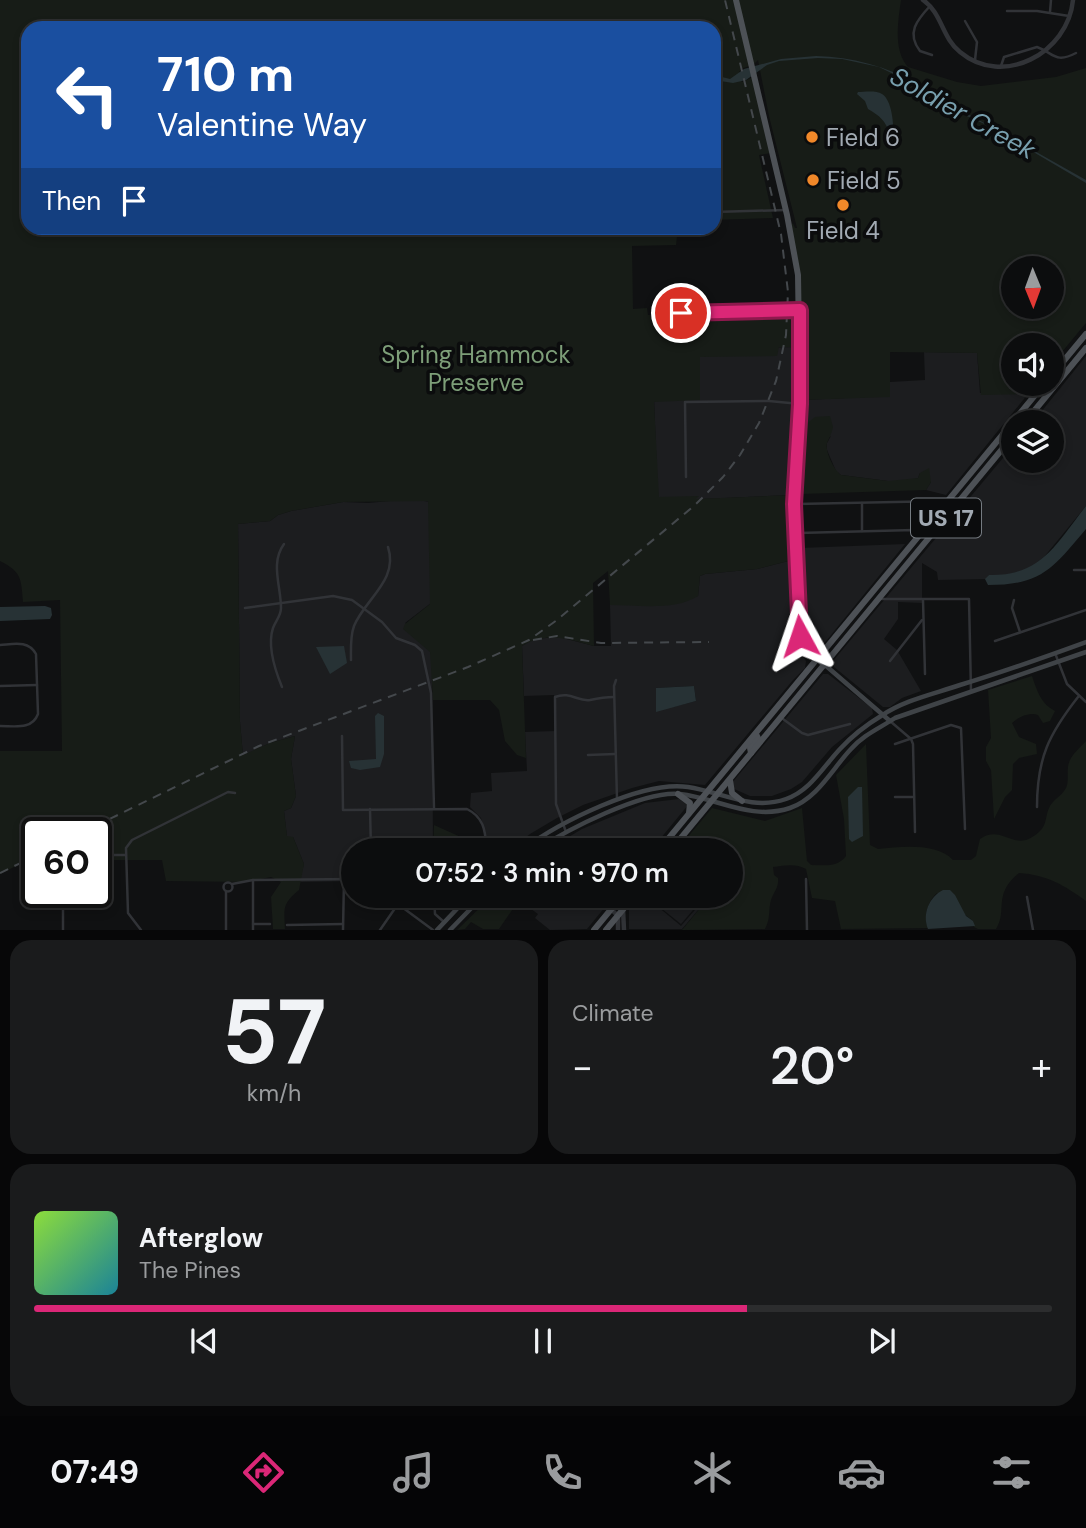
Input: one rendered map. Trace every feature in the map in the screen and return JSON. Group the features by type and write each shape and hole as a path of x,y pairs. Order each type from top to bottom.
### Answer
{"main road":[{"path":"736,0 797,263 800,404 794,533 798,626 804,644 818,660 890,721"},
{"path":"1064,361 1086,334"},
{"path":"1035,410 1086,348"},
{"name":"US 17","path":"1023,410 1034,396"},
{"name":"US 17","path":"669,838 1001,436"},
{"name":"US 17","path":"681,838 1001,451"},
{"path":"969,475 976,481"},
{"path":"878,599 877,596 892,578 890,571"},
{"path":"541,838 561,825 657,787 673,785 766,804 794,796 808,785 840,749 883,714 918,699 1086,642"},
{"path":"596,817 655,797 678,794 751,811 776,811 792,807 807,799 852,747 890,721 1086,652"},
{"path":"873,705 873,721"},
{"path":"751,753 750,748 758,738 755,734"},
{"path":"829,775 841,756 840,749"},
{"path":"731,778 732,793 742,801"},
{"path":"678,794 690,803 688,816"},
{"path":"556,838 615,809 617,801"},
{"path":"435,929 457,908"},
{"path":"450,929 472,908"},
{"path":"594,929 611,909"},
{"path":"606,929 623,909"}],"street":[{"path":"923,0 930,6 952,45 964,56 1001,66 1023,62 1046,52 1062,33 1073,0"},
{"path":"1050,12 1051,0"},
{"path":"930,6 918,19 913,37 920,51 932,55"},
{"path":"1007,11 1050,12 1069,16"},
{"path":"965,20 977,42 975,61"},
{"path":"1001,66 1004,57 1039,47 1056,58 1076,52"},
{"path":"721,212 786,211"},
{"path":"652,310 659,314 800,310"},
{"path":"686,477 685,402 774,401 800,404"},
{"path":"794,504 948,501"},
{"path":"862,503 862,531"},
{"path":"794,533 914,530 921,533"},
{"path":"282,687 273,660 272,640 273,628 281,611 277,561 284,544"},
{"path":"351,660 352,634 356,623 389,570 392,558 388,547"},
{"path":"1074,570 1086,570"},
{"path":"245,608 333,596 352,600 382,622 396,638 420,649 424,656 425,673 431,693 434,808"},
{"path":"878,599 969,599 971,691"},
{"path":"923,600 925,674"},
{"path":"1014,600 1012,608 1020,632"},
{"path":"995,641 1086,610"},
{"path":"890,661 924,617"},
{"path":"0,645 25,644 33,648 36,654 38,714 33,722 24,726 0,726"},
{"path":"1055,653 1067,684 1086,702"},
{"path":"616,680 614,697 617,801"},
{"path":"0,686 37,685"},
{"path":"566,832 561,825 556,804 555,697 572,695 591,700 614,697"},
{"path":"1037,807 1038,774 1044,750 1055,728 1078,697"},
{"path":"781,717 808,735 850,724"},
{"path":"890,721 911,739 915,832"},
{"path":"895,744 958,726 963,733 965,829"},
{"path":"342,736 343,810 459,807 472,811 485,827 485,838"},
{"path":"588,755 615,754"},
{"path":"141,929 128,913 126,848 132,840 228,792 235,793"},
{"path":"895,797 914,797"},
{"path":"370,809 371,838"},
{"path":"112,855 125,855"},
{"path":"226,929 225,884 253,880 341,879"},
{"path":"806,879 807,929"},
{"path":"253,880 253,929"},
{"path":"226,891 232,890 232,884"},
{"path":"1027,897 1033,929"},
{"path":"63,908 63,929"},
{"path":"343,908 343,929"},
{"path":"380,929 395,908"},
{"path":"404,908 435,929"},
{"path":"435,908 435,914 444,922"},
{"path":"611,909 618,916 618,929"},
{"path":"623,909 624,929"},
{"path":"253,924 270,925"},
{"path":"287,925 343,924"}],"shaded area":[{"path":"798,347 798,401 792,495 658,501 654,399 700,349"},
{"path":"924,352 977,353 980,393 1026,396 1015,410 1001,410 1001,427 946,495 926,490 931,482 920,473 918,478 905,481 841,475 836,471 827,450 831,436 802,456 801,494 795,495 802,400 890,396 890,382 925,380"},
{"path":"1086,356 1086,506 1044,557 1029,569 1006,575 989,575 986,579 938,580 937,572 922,563 922,603 898,602 898,619 884,639 897,650 921,691 902,698 890,707 883,707 834,667 833,661 1001,460 1001,473 1064,473 1064,410 1043,410 1054,396 1064,396 1064,383"},
{"path":"411,499 431,502 431,603 405,623 432,653 433,838 341,838 341,881 299,882 304,864 293,837 287,837 284,811 291,808 296,796 291,759 295,736 270,743 243,756 240,722 238,524 270,521 291,511 343,502 368,503"},
{"path":"905,544 822,646 811,647 803,626 800,548"},
{"path":"792,560 791,624 797,648 806,661 805,668 705,785 659,781 583,805 525,838 485,838 481,818 470,807 471,793 492,791 491,773 527,771 525,732 555,731 554,695 524,696 522,646 533,639 559,637 594,646 611,646 610,605 669,604 698,596 700,576 757,569","holes":["694,686 696,701 673,707 656,688"]},
{"path":"823,674 828,674 872,708 873,714 832,747 802,782 791,789 772,796 750,796 732,788 731,784"},
{"path":"679,799 688,805 661,838 567,838 582,829 645,803"},
{"path":"530,908 604,908 587,929 550,930 535,918 538,914"},
{"path":"659,908 681,926 697,908 700,908 682,929 629,929 629,910"},
{"path":"661,908 695,908 681,924"}],"green space":[{"name":"Spring Hammock Preserve","path":"0,0 735,0 750,66 739,72 742,82 753,77 771,153 759,155 773,218 721,220 721,21 21,21 21,235 677,235 676,245 632,246 633,309 647,308 648,315 798,310 798,347 779,347 777,356 700,357 700,400 654,402 659,497 699,496 696,499 792,495 792,560 757,569 705,574 700,576 698,596 689,601 667,605 610,605 608,571 593,583 594,646 549,638 531,641 522,646 526,758 517,755 505,741 499,710 490,700 433,700 430,652 403,629 405,624 430,604 428,501 343,502 291,511 270,521 238,524 240,722 243,755 295,736 291,759 296,796 291,808 284,811 287,836 293,837 304,864 299,890 285,907 285,929 273,929 271,897 281,882 271,877 246,882 166,881 162,860 112,860 112,817 21,817 21,864 0,874 0,751 62,751 60,600 23,602 19,577 13,569 0,561"},
{"path":"738,0 901,0 898,44 908,67 957,82 981,86 1056,77 1086,68 1086,323 1064,350 1064,333 1001,333 1001,395 981,395 977,353 890,352 890,397 801,400 801,310 791,226 793,223 797,228 758,60 753,65"},
{"path":"830,416 833,427 827,451 838,473 888,481 918,478 920,473 929,468 931,482 926,490 801,494 805,425 815,417"},
{"path":"1032,676 1043,701 1055,711 1050,721 1043,723 1038,715 1031,714 1012,723 1019,737 1036,744 1037,754 1019,758 1013,764 1012,790 1005,797 994,819 991,770 986,761 986,747 991,738 988,690"},
{"path":"1086,741 1086,901 1055,882 1019,873 1006,888 996,929 974,927 973,921 937,893 927,909 928,928 841,929 835,901 812,898 806,869 785,866 773,867 778,884 771,900 765,929 682,930 700,908 743,908 743,838 687,838 712,808 765,821 802,808 807,861 811,865 839,862 846,856 844,819 836,775 866,744 870,845 878,849 928,848 946,854 953,860 971,860 976,856 980,839 988,835 995,834 1022,841 1042,829 1050,805 1066,788 1070,759"},
{"path":"434,825 463,838 433,838"},
{"path":"480,908 513,908 499,929 483,929 471,922 465,929 457,930"}],"water":[{"name":"Soldier Creek","path":"816,56 843,58 881,67 894,72 1086,180 1086,183 989,126 960,113 916,85 879,67 842,59 779,61 767,65 746,80 733,83 721,81 721,77 730,79 744,69 781,59"},
{"path":"858,92 877,92 885,97 892,113 893,134 890,134 882,119 868,109"},
{"path":"1086,506 1086,529 1055,564 1034,578 988,585 985,579 989,575 1007,574 1035,564 1056,545"},
{"path":"0,607 51,608 50,619 0,621"},
{"path":"344,646 347,663 330,674 316,647"},
{"path":"694,686 696,701 656,712 656,688"},
{"path":"378,713 384,716 384,754 380,767 360,770 351,768 349,761 376,759 375,716"},
{"path":"858,787 862,787 863,836 852,842 849,839 848,797"},
{"path":"943,890 950,890 955,895 966,916 975,926 928,929 928,907 934,897"}],"railway":[{"path":"112,818 259,746 468,667 529,640 557,620 695,505 740,455 759,423 776,381 786,335 788,292 781,234 725,0"},
{"path":"533,640 557,636 601,643 709,642"},
{"path":"0,873 21,863"}],"place":[{"name":"Field 6","path":"812,137"},
{"name":"Field 5","path":"813,180"},
{"name":"Field 4","path":"843,205"}],"route":[{"path":"681,313 800,310 800,404 794,481 794,533 800,636"}]}
